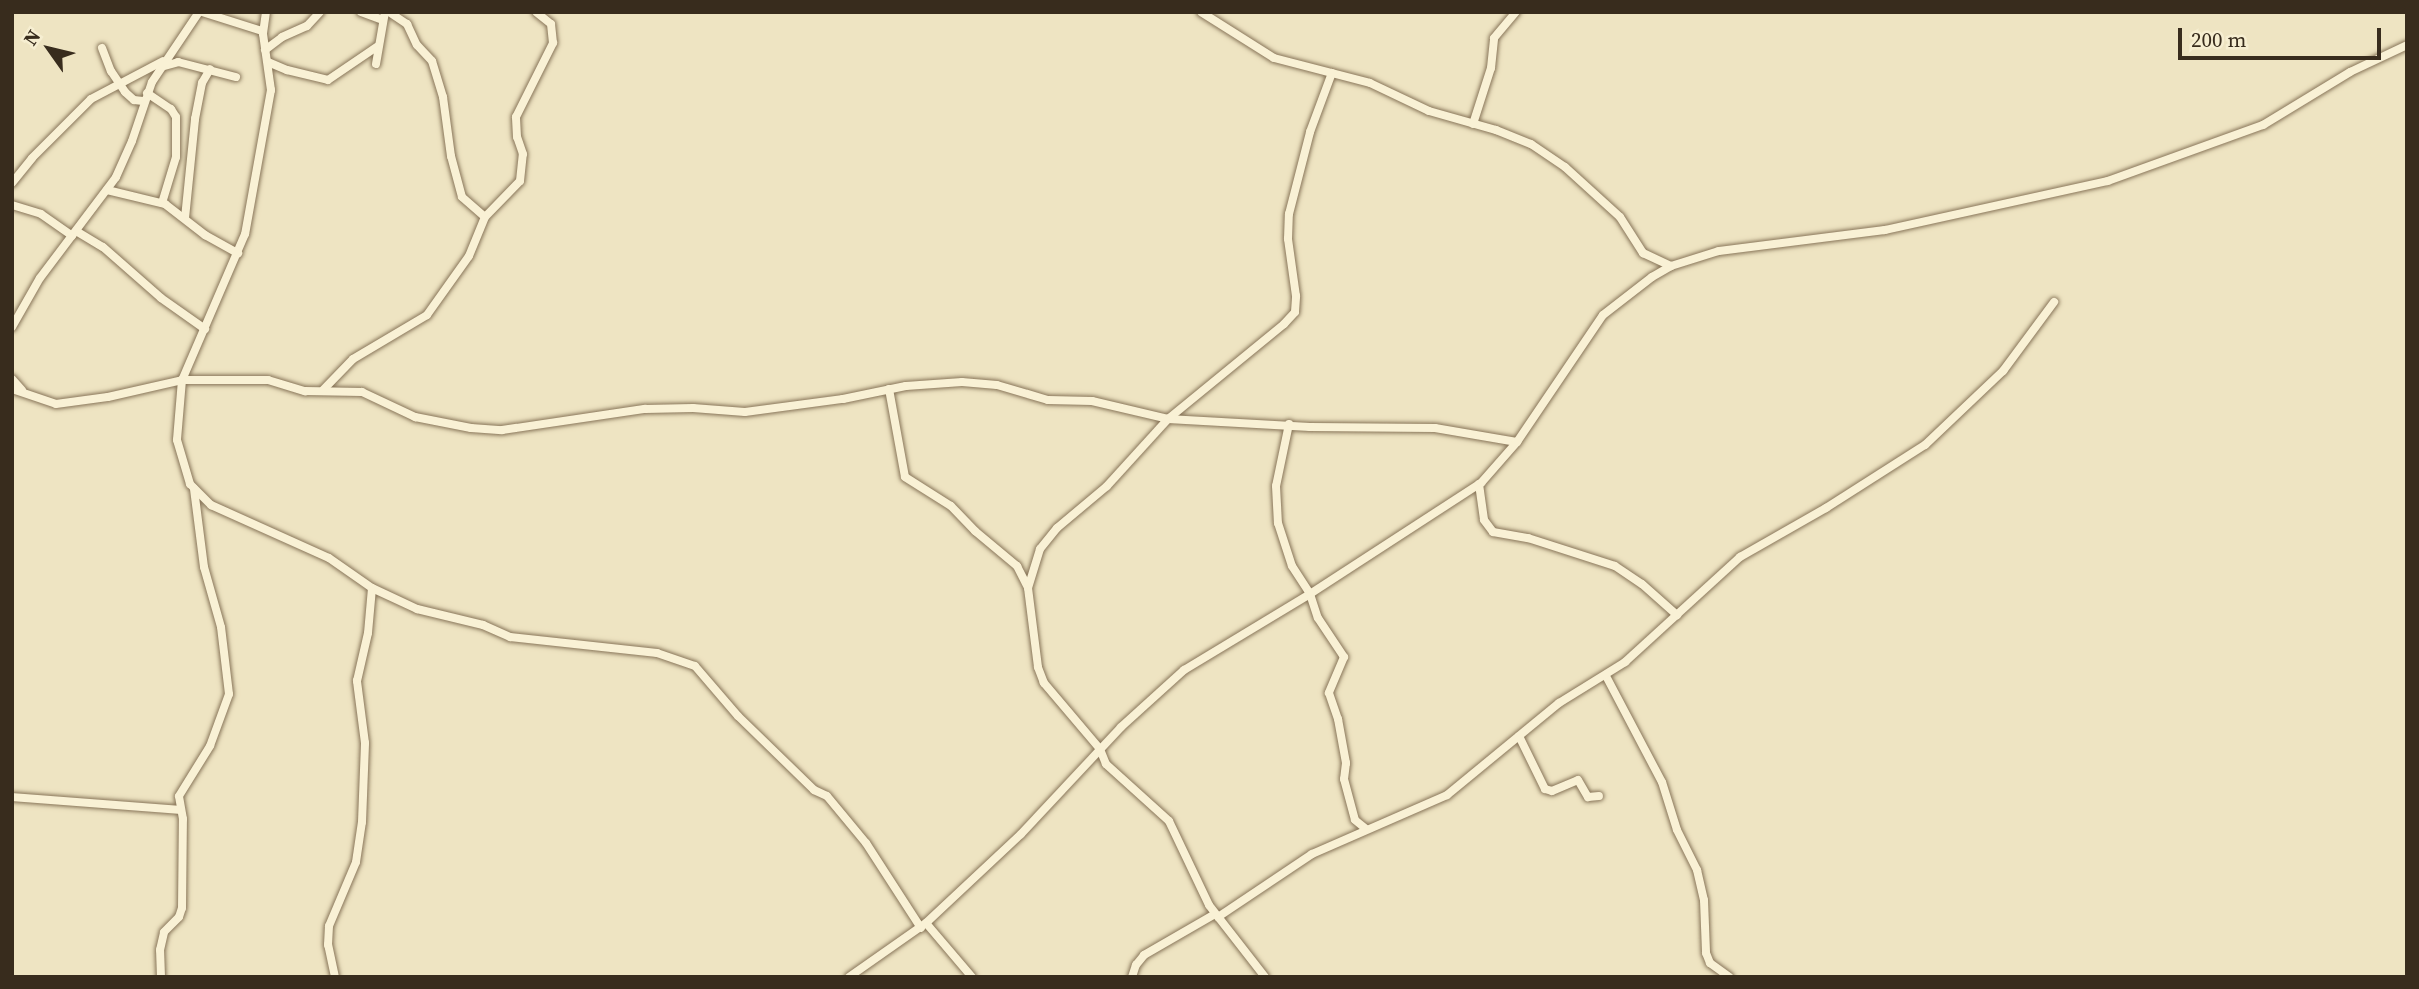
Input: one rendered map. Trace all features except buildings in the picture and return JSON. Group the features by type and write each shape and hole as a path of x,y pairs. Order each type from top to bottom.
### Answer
{"street":[{"path":"12,327 40,278 107,190 125,160 145,97 162,64 200,12 262,31"},
{"path":"266,12 262,31 271,90 245,234 182,380 177,440 181,464 194,489 211,505 329,558 372,588 417,608 483,625 510,637 657,653 695,666 738,716 814,790 827,796 866,843 924,925 972,977"},
{"path":"265,50 282,37 307,26 320,12"},
{"path":"361,12 386,15 407,24 417,45 432,61 443,97 449,144 462,197 485,217"},
{"path":"323,390 353,359 427,316 469,256 485,217 522,177 523,154 517,137 516,117 552,43 551,24 536,12"},
{"path":"1201,12 1274,58 1370,83 1429,111 1513,136 1545,153 1620,217 1643,253 1671,265"},
{"path":"1473,124 1491,68 1494,38 1516,12"},
{"path":"376,64 386,15"},
{"path":"849,977 924,925 1021,834 1100,748 1184,670 1310,594 1479,484 1499,466 1517,442 1603,315 1636,287 1671,265 1718,251 1885,230 2108,181 2263,125 2350,72 2407,45"},
{"path":"268,62 287,70 328,80 378,46"},
{"path":"102,48 119,84 134,100 139,117"},
{"path":"12,183 32,158 92,99 119,84 162,64 178,62 236,77"},
{"path":"185,218 195,120 202,83 210,69"},
{"path":"1028,588 1030,573 1046,539 1107,486 1168,419 1295,312 1296,296 1287,239 1289,214 1310,132 1332,73"},
{"path":"134,100 145,97 171,109 176,117 176,157 162,203"},
{"path":"107,190 162,203 205,235 238,253"},
{"path":"12,205 41,214 74,234 103,247 161,298 205,328"},
{"path":"1132,977 1136,965 1144,955 1216,915 1312,854 1447,795 1559,703 1606,676 1740,557 1826,508 1926,445 2003,370 2054,302"},
{"path":"12,379 17,389 47,403 56,404 108,397 182,380 253,379 306,391 362,392 415,417 445,424 502,430 645,409 693,408 745,412 943,382 981,383 1029,392 1048,400 1093,401 1168,419 1435,428 1517,442"},
{"path":"889,389 905,477 951,506 1022,573 1028,588 1041,676 1100,748 1106,764 1169,821 1216,915 1265,977"},
{"path":"1289,425 1276,486 1276,511 1292,566 1310,594 1318,618 1345,660 1329,693 1338,719 1346,763 1344,779 1355,820 1366,829"},
{"path":"1479,484 1485,520 1493,532 1528,538 1615,566 1642,584 1677,615"},
{"path":"161,977 160,950 164,932 179,917 182,908 181,790 210,746 229,694 221,627 208,587 197,533 194,489"},
{"path":"335,977 329,955 329,926 356,862 362,822 365,743 357,681 368,634 372,588"},
{"path":"1606,676 1662,782 1677,830 1697,870 1703,900 1706,953 1710,963 1729,977"},
{"path":"1519,736 1545,789 1552,791 1578,780 1588,797 1599,796"},
{"path":"12,797 181,810"}]}
